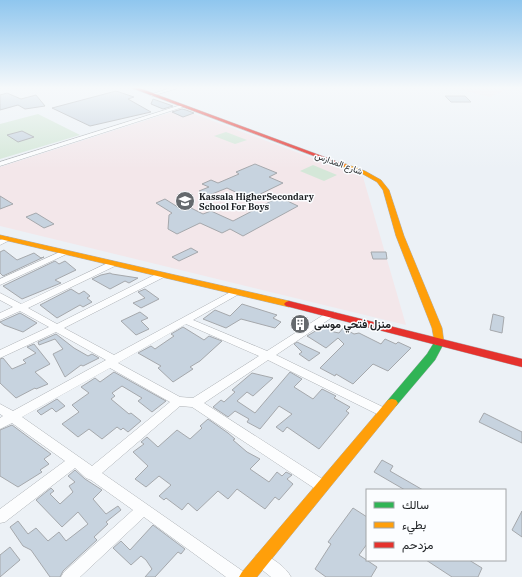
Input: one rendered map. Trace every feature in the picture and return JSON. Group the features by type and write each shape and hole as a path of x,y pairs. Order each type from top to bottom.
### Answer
{"street":[{"path":"0,164 155,115"},
{"name":"شارع المدارس","path":"207,115 363,172 373,176 383,185 400,236 437,328 439,343"},
{"path":"3,240 331,314 363,324 522,362"},
{"path":"0,282 65,253"},
{"path":"0,317 112,264"},
{"path":"0,354 58,327 160,275"},
{"path":"6,420 236,292"},
{"path":"0,296 58,327 178,401 195,403 322,486"},
{"path":"195,403 331,314"},
{"path":"185,320 268,356 383,412"},
{"path":"0,408 6,420 74,462 246,577 383,412 431,357 439,343"},
{"path":"91,474 178,401"},
{"path":"0,517 74,462"},
{"path":"69,577 143,509"},
{"path":"261,560 283,577"}],"shaded area":[{"name":"Kassala HigherSecondary School For Boys","path":"163,115 197,115 363,177 406,325 0,226 0,167"}],"green space":[{"path":"40,115 80,135 0,159 0,124"},
{"path":"226,132 247,140 235,144 214,136"},
{"path":"313,165 337,175 324,181 300,171"}],"building":[{"path":"67,115 138,115 90,126"},
{"path":"178,115 189,115 183,117"},
{"path":"22,131 34,137 18,142 7,135"},
{"path":"255,164 277,173 269,177 283,183 250,199 227,188 207,196 199,191 209,187 202,184 211,180 218,183 239,174 236,172"},
{"path":"0,196 13,204 0,209"},
{"path":"279,197 298,206 243,236 230,229 222,233 200,223 177,234 168,229 169,215 172,213 156,203 165,199 181,209 187,206 203,214 211,211 233,221"},
{"path":"36,213 54,224 44,228 26,217"},
{"path":"191,248 198,252 179,261 172,257"},
{"path":"4,250 17,260 34,253 41,258 44,257 3,276 0,273 0,252"},
{"path":"371,252 386,252 387,259 373,259"},
{"path":"55,261 59,264 65,261 76,270 55,280 61,283 22,299 3,286"},
{"path":"110,273 138,278 129,283 125,281 110,289 92,279"},
{"path":"71,289 79,294 84,291 90,296 87,298 92,302 83,307 80,305 57,318 40,305"},
{"path":"145,289 159,299 141,308 133,303 145,298 138,292"},
{"path":"242,304 277,315 273,318 281,322 275,328 241,319 226,328 203,319 215,310 230,316"},
{"path":"140,312 148,318 141,321 149,329 136,335 121,321"},
{"path":"20,313 37,323 23,332 0,322"},
{"path":"493,314 504,317 502,333 490,330"},
{"name":"منزل فتحي موسى","path":"302,318 309,322 297,330 290,325"},
{"path":"324,326 334,332 339,333 343,328 354,334 359,333 381,344 385,339 396,344 398,342 411,348 388,371 373,364 353,384 336,374 335,376 320,368 344,344 338,338 326,348 307,336"},
{"path":"183,327 204,340 209,336 222,341 200,361 190,367 193,369 173,382 158,368 161,366 138,353 151,346 155,349 174,336 171,334"},
{"path":"56,334 74,348 88,356 92,354 99,358 83,366 81,365 65,377 53,354 63,349 55,339 39,345 38,342"},
{"path":"297,342 320,353 309,361 299,354 302,352 294,344"},
{"path":"34,344 50,364 35,372 48,384 36,389 35,388 16,398 0,383 0,359 3,358 12,369 26,363 23,360 36,353 27,347"},
{"path":"114,372 166,401 152,412 138,401 142,398 122,386 112,393 115,396 111,399 129,414 131,413 141,421 128,432 123,428 121,430 117,427 102,439 89,429 78,437 62,424 79,412 72,405 89,393 81,387 95,378 100,382"},
{"path":"290,372 302,379 294,387 313,399 322,389 336,396 334,398 350,407 346,411 349,413 319,449 287,427 283,432 276,427 292,414 279,406 260,429 247,422 249,419 235,411 228,417 213,407 221,400 224,402 235,392 232,390 252,373 273,378 253,396 247,392 237,401 255,413"},
{"path":"57,399 65,406 56,412 52,408 41,415 37,411"},
{"path":"484,413 522,432 522,443 479,422"},
{"path":"208,419 228,433 235,439 233,440 247,452 260,459 250,469 269,482 277,472 282,476 286,472 292,475 287,479 293,484 279,500 275,497 265,509 237,489 228,499 218,491 197,511 188,503 182,510 166,498 164,500 159,496 171,485 159,476 146,487 135,479 148,466 133,452 144,444 141,442 147,437 158,447 177,430 190,439 202,428 200,426"},
{"path":"12,425 51,454 44,459 49,464 40,470 42,472 18,487 0,476 0,430"},
{"path":"382,460 393,466 390,471 421,489 403,489 374,472"},
{"path":"75,470 85,479 102,490 93,499 106,514 118,506 121,510 106,522 108,524 94,537 97,540 63,571 60,577 50,577 31,550 23,546 10,527 18,521 28,534 36,528 48,541 59,532 66,541 88,524 78,512 62,527 36,500 51,488 54,491 50,494 60,504 73,492 69,486 75,482 68,476"},
{"path":"353,508 366,516 366,545 359,555 377,567 371,577 326,577 315,569 331,544 328,542"},
{"path":"522,511 522,537 512,530"},
{"path":"153,525 185,549 181,554 178,552 155,577 145,577 152,569 146,560 141,556 131,565 113,548 121,541 130,550"},
{"path":"10,547 20,560 0,577 0,555"},
{"path":"428,561 471,561 482,568 478,577 452,577"}],"traffic: fast":[{"path":"392,403 431,357 439,343"}],"traffic: slow":[{"path":"343,165 363,172 379,181 386,190 400,236 437,328 439,343"},
{"path":"0,237 289,304"},
{"path":"247,577 392,403"}],"traffic: jam":[{"path":"207,115 343,165"},
{"path":"289,304 522,363"}],"place":[{"name":"Kassala HigherSecondary School For Boys","path":"185,201"},
{"name":"منزل فتحي موسى","path":"300,324"}]}
